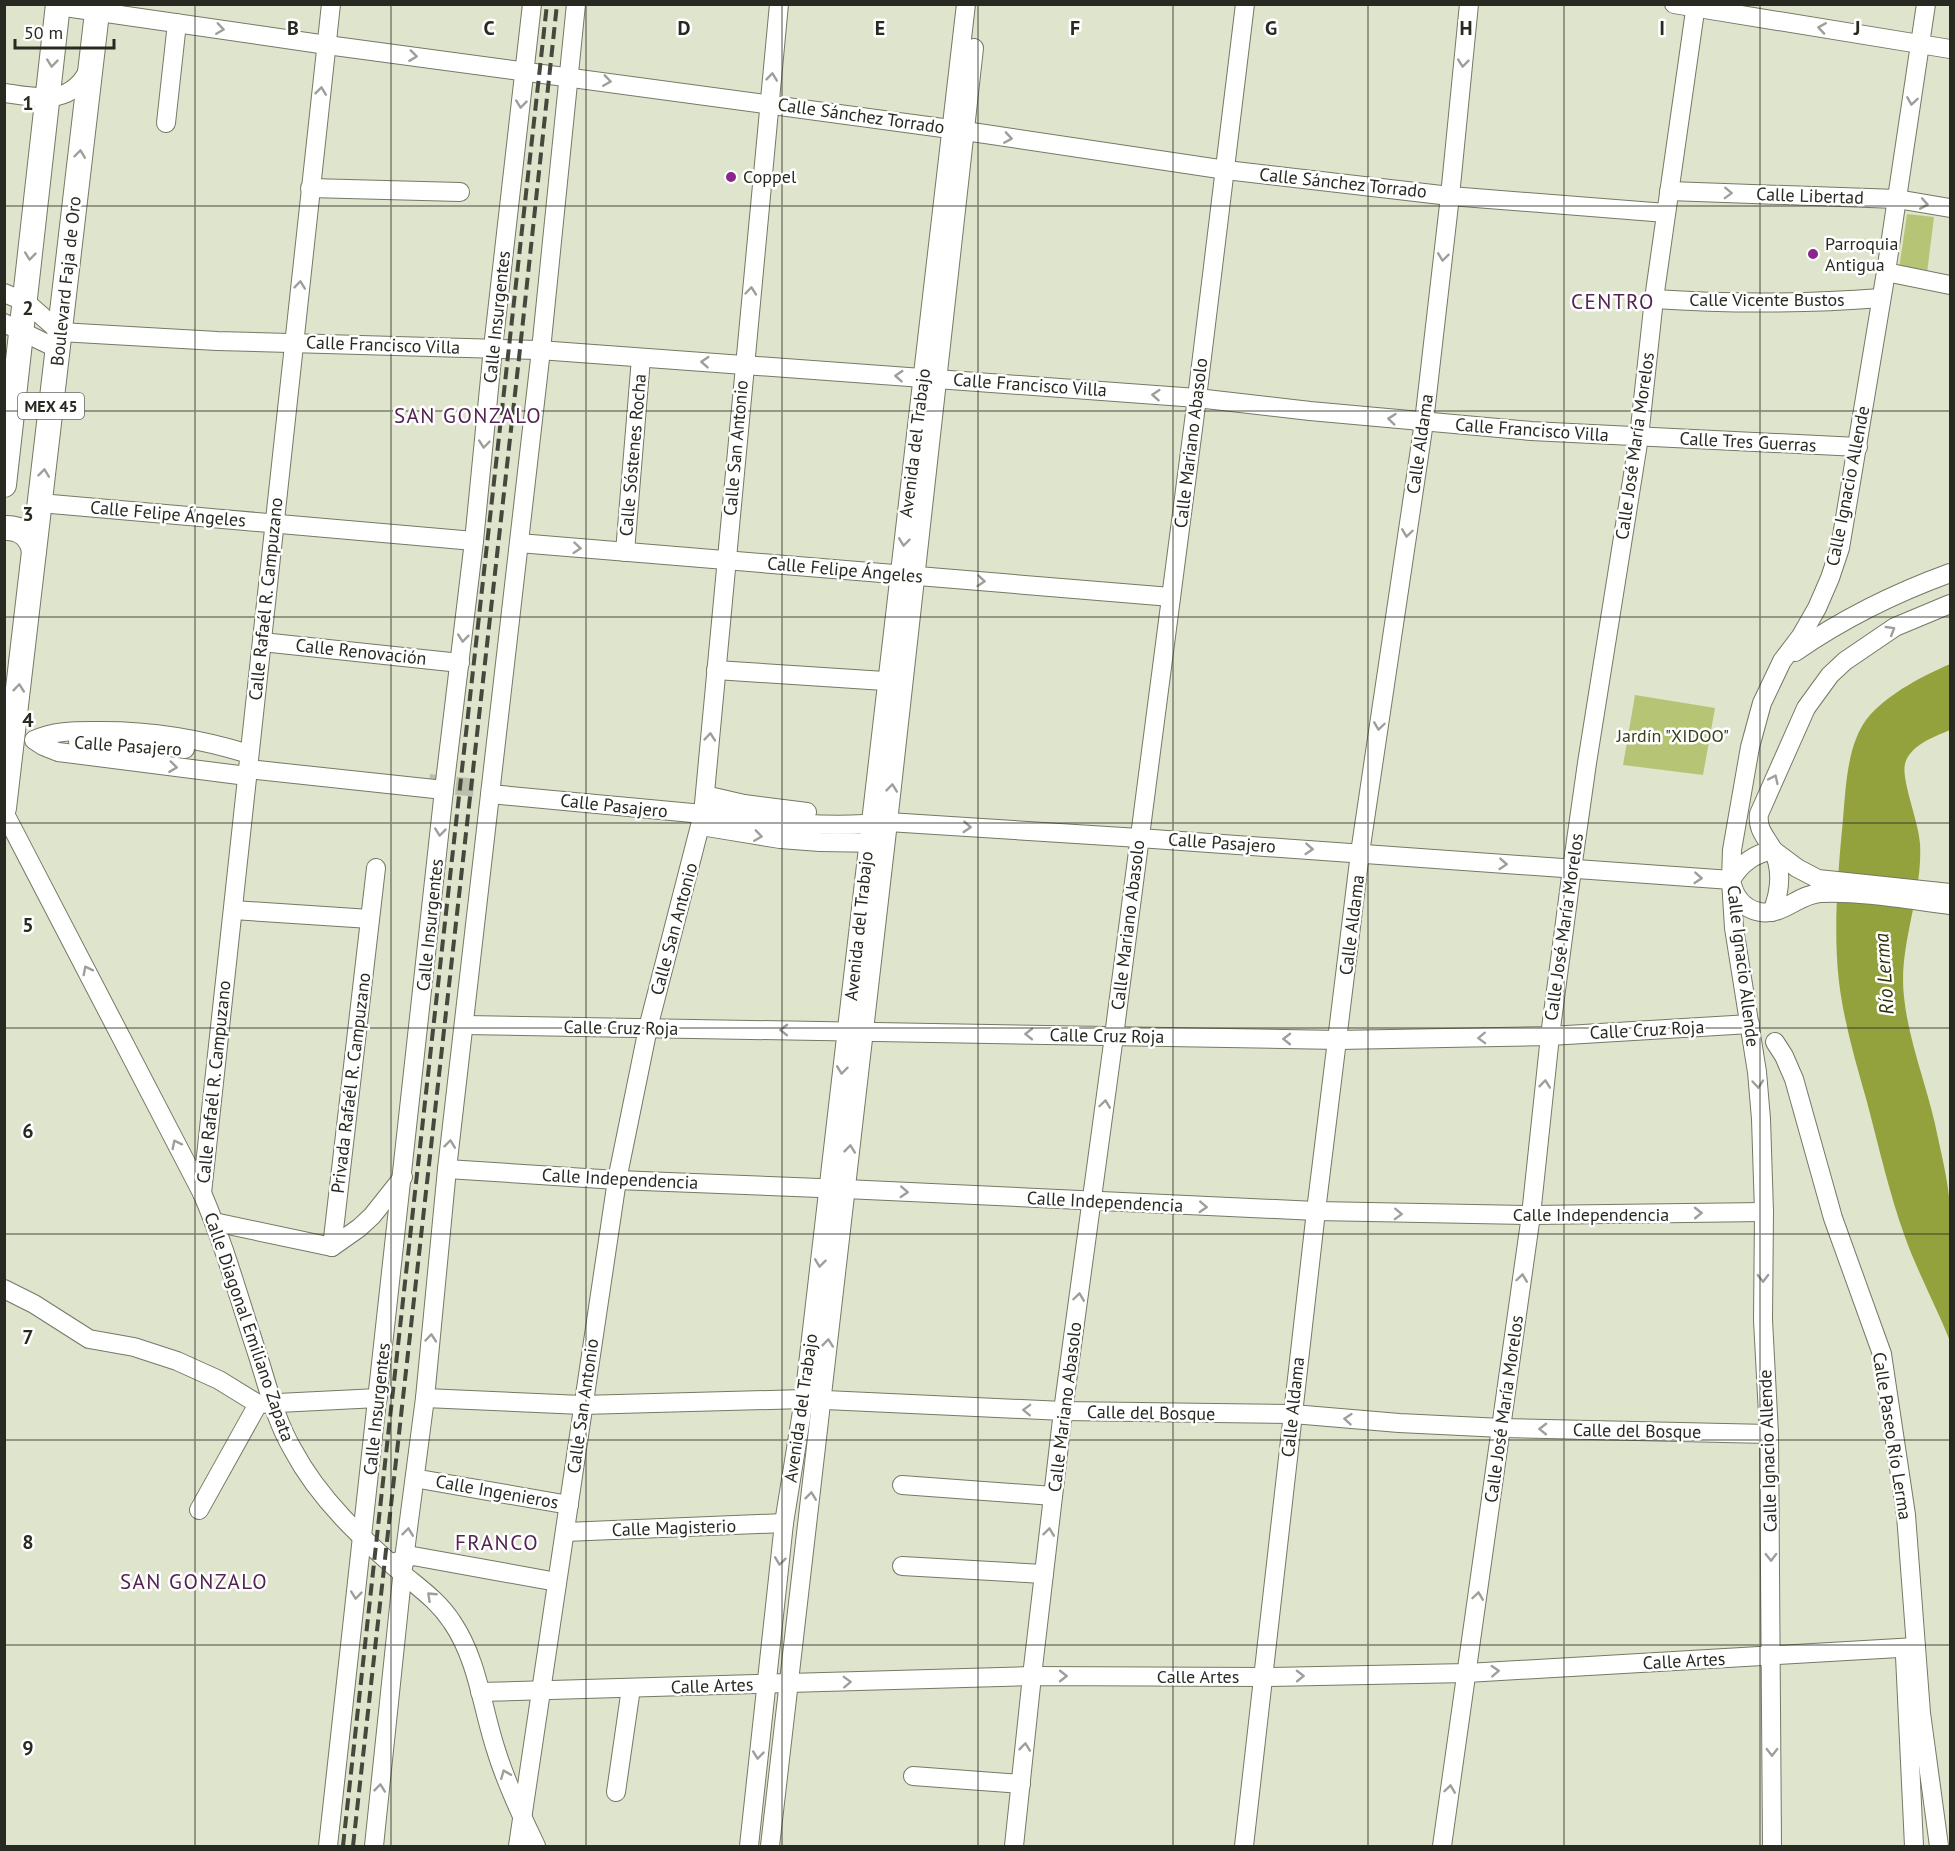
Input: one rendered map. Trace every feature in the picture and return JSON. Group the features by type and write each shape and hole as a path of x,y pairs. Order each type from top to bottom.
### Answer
{"main road":[{"name":"MEX 45","path":"4,485 15,298 37,194 58,5"},
{"name":"Boulevard Faja de Oro","path":"4,810 17,739 34,551 98,8"},
{"path":"37,194 75,196"},
{"path":"4,528 15,528 22,531 32,543 34,551"}],"street":[{"name":"Calle Rafaél R. Campuzano","path":"202,1193 233,910 246,766 262,642 331,4"},
{"name":"Calle Insurgentes","path":"328,1846 532,4"},
{"path":"374,1846 403,1563 425,1398 447,1169 541,350 576,4"},
{"name":"Calle San Antonio","path":"518,1846 617,1180 648,1028 706,818 705,795 716,670 779,4"},
{"name":"Avenida del Trabajo","path":"770,1846 789,1684 813,1400 958,130 966,4"},
{"name":"Avenida del Trabajo","path":"958,130 979,4"},
{"name":"Calle Mariano Abasolo","path":"1014,1846 1063,1411 1197,398 1245,4"},
{"name":"Calle Aldama","path":"1244,1846 1316,1211 1360,853 1424,422 1469,4"},
{"path":"1674,4 1950,49"},
{"name":"Calle Ignacio Allende","path":"1772,1846 1769,1434 1763,1320 1764,1212 1761,1119 1750,1024 1734,928 1732,850 1755,725 1762,703 1782,661 1806,626 1830,578 1840,548 1886,272 1926,4"},
{"name":"Calle Sánchez Torrado","path":"58,5 98,8 177,23 327,45 958,130 1226,170 1450,196 1666,213"},
{"name":"Calle José María Morelos","path":"1442,1846 1531,1215 1550,1036 1572,869 1639,437 1654,298 1696,6"},
{"path":"166,123 177,23"},
{"path":"4,93 48,98 68,93 76,87 88,71 91,61"},
{"path":"310,188 460,192"},
{"name":"Calle Libertad","path":"1669,191 1897,199 1950,208"},
{"path":"1886,272 1950,285"},
{"path":"15,298 59,341"},
{"name":"Calle Vicente Bustos","path":"1654,298 1699,302 1779,304 1881,298"},
{"path":"13,327 59,341"},
{"name":"Calle Francisco Villa","path":"59,341 140,338 541,350 1197,398 1424,422 1639,437"},
{"name":"Calle Sóstenes Rocha","path":"625,552 641,358"},
{"name":"Calle Tres Guerras","path":"1639,437 1858,447"},
{"name":"Calle Felipe Ángeles","path":"40,503 474,540"},
{"name":"Calle Felipe Ángeles","path":"519,543 1171,597"},
{"path":"1782,661 1823,632 1868,607 1915,585 1950,573"},
{"path":"1759,826 1762,806 1806,708 1830,675 1845,661 1895,627 1950,604"},
{"name":"Calle Renovación","path":"262,642 460,663"},
{"path":"716,670 895,681"},
{"name":"Calle Pasajero","path":"17,739 152,745 193,750 246,766 444,790"},
{"path":"1745,780 1750,804 1773,850 1779,875 1779,888 1772,912"},
{"name":"Calle Pasajero","path":"490,794 706,818 775,823 1139,838 1731,880"},
{"path":"705,795 879,827"},
{"name":"Calle Diagonal Emiliano Zapata","path":"4,810 202,1193 214,1222 265,1403 304,1470 334,1508 363,1537 403,1563 454,1624 465,1645 496,1751 536,1846"},
{"path":"1773,850 1748,860 1731,880 1733,890 1744,905 1753,910 1772,912 1780,910 1819,886 1950,893"},
{"path":"1773,850 1819,886 1950,905"},
{"name":"Privada Rafaél R. Campuzano","path":"332,1246 376,868"},
{"path":"233,910 370,919"},
{"name":"Calle Cruz Roja","path":"464,1025 1338,1040 1550,1036 1750,1024"},
{"name":"Calle Paseo Río Lerma","path":"1775,1042 1794,1079 1833,1218 1882,1354 1906,1515 1910,1648 1939,1846"},
{"name":"Calle Independencia","path":"447,1169 617,1180 1316,1211 1531,1215 1764,1212"},
{"path":"214,1222 332,1246 353,1233 372,1216 403,1177"},
{"path":"372,1216 398,1222"},
{"path":"4,1289 34,1304 89,1339 134,1347 177,1361 265,1403 378,1398"},
{"name":"Calle del Bosque","path":"425,1398 582,1405 813,1400 1063,1411 1293,1414 1399,1423 1502,1428 1769,1434"},
{"name":"Avenida del Trabajo","path":"749,1846 784,1523 813,1400"},
{"path":"199,1509 265,1403"},
{"name":"Calle Ingenieros","path":"425,1480 569,1505"},
{"path":"902,1485 1053,1497"},
{"name":"Calle Magisterio","path":"565,1532 784,1523"},
{"path":"403,1563 557,1582"},
{"path":"902,1566 1044,1574"},
{"path":"1910,1648 1914,1846"},
{"name":"Calle Artes","path":"480,1692 1032,1676 1263,1677 1467,1673 1910,1648"},
{"path":"616,1792 631,1688"},
{"path":"913,1776 1021,1784"}],"green space":[{"path":"1907,214 1934,217 1927,273 1899,269"},
{"name":"Jardín \"XIDOO\"","path":"1635,695 1715,708 1703,775 1623,765"}],"water":[{"name":"Río Lerma","path":"1950,664 1950,730 1917,747 1905,764 1904,771 1919,835 1920,863 1904,958 1903,978 1910,1033 1934,1120 1948,1191 1951,1242 1950,1341 1910,1250 1884,1170 1844,1013 1837,962 1836,921 1845,792 1856,738 1870,715 1888,699 1918,679"}],"tunnel":[{"path":"429,783 506,791"}],"railway":[{"path":"343,1846 547,4"},
{"path":"353,1846 557,4"}],"place":[{"name":"Coppel","path":"731,177"},
{"name":"Parroquia Antigua","path":"1813,254"}],"district":[{"name":"CENTRO","path":"1613,302"},
{"name":"SAN GONZALO","path":"468,416"},
{"name":"FRANCO","path":"497,1543"},
{"name":"SAN GONZALO","path":"194,1582"}]}
